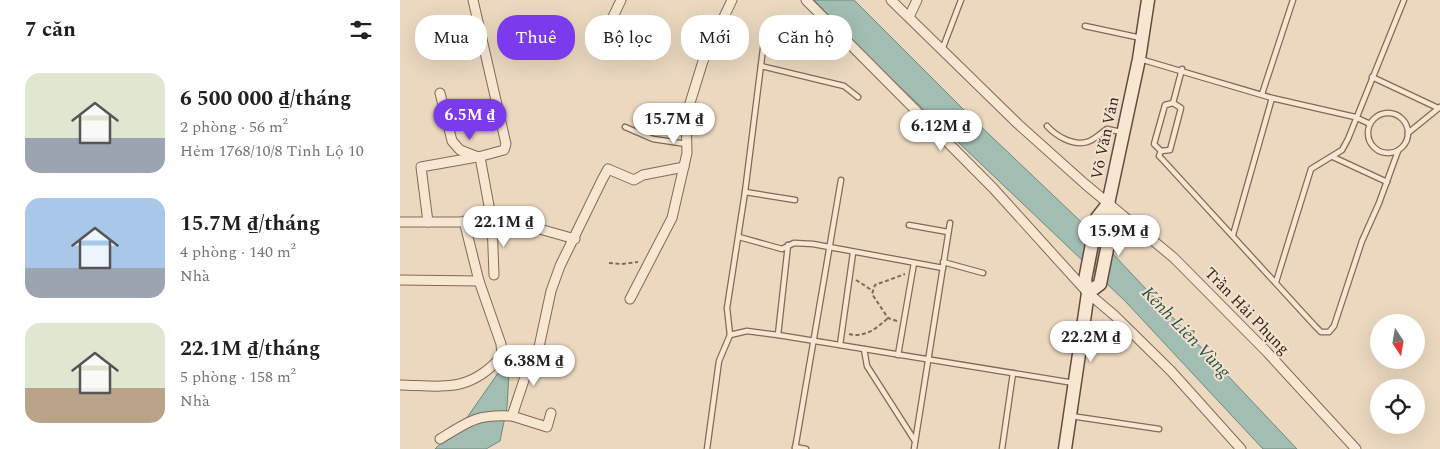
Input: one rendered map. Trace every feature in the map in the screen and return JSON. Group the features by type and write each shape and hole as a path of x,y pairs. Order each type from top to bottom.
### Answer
{"street":[{"path":"428,222 421,167 479,157 504,150 506,144 496,93 473,0"},
{"path":"614,15 621,0"},
{"path":"630,299 672,218 684,167 686,116 703,61 732,0"},
{"path":"806,0 993,188 1088,293 1114,315 1171,371 1241,449"},
{"name":"Trần Hải Phụng","path":"891,0 1018,124 1108,204 1174,258 1267,352 1356,449"},
{"path":"909,18 917,0"},
{"name":"Võ Văn Vân","path":"1088,293 1085,280 1097,218 1108,204 1139,59 1148,0"},
{"path":"440,93 452,141 460,150 479,157"},
{"path":"479,157 492,222 494,275"},
{"path":"512,416 525,377 540,347 551,290 560,266 608,170 634,180 643,175 684,167"},
{"path":"1065,449 1088,293 1100,284 1112,224 1108,204"},
{"path":"400,385 448,386 470,382 484,374 502,356 501,344 479,281 464,221"},
{"path":"400,222 492,222 536,228 575,239"},
{"path":"400,280 479,281"},
{"path":"440,439 472,419 488,415 512,416 547,427 551,413"}],"lane":[{"path":"942,50 962,0"},
{"path":"1262,94 1293,0"},
{"path":"1276,282 1311,169 1333,157 1345,145 1404,0"},
{"path":"1085,26 1142,38"},
{"path":"1139,59 1182,70 1272,98 1355,117 1370,124"},
{"path":"707,449 719,361 730,335 727,308 739,237 762,60"},
{"path":"761,66 844,86 858,96"},
{"path":"1173,103 1182,70"},
{"path":"1160,151 1170,150 1181,108 1173,103 1165,105 1154,144 1160,151 1159,156 1321,332 1329,332 1334,326 1362,241 1398,151 1405,143 1408,133 1439,107 1372,77"},
{"path":"1232,235 1272,98"},
{"path":"1398,151 1388,154 1378,151 1369,139 1370,124 1377,116 1387,113 1397,116 1405,123 1408,133"},
{"path":"1048,126 1054,134 1073,143 1088,142 1107,129 1122,132"},
{"path":"625,127 653,139 686,144"},
{"path":"1333,157 1387,182"},
{"path":"806,449 795,448 841,180"},
{"path":"745,192 795,200"},
{"path":"914,449 950,224"},
{"path":"909,225 948,232"},
{"path":"739,237 782,249 794,243 813,244 853,253 942,268"},
{"path":"778,334 788,246"},
{"path":"840,345 853,253"},
{"path":"944,262 983,273"},
{"path":"898,355 914,263"},
{"path":"730,335 747,331 778,334 1074,383"},
{"path":"864,348 867,366 915,441"},
{"path":"1002,449 1013,373"},
{"path":"1069,416 1159,429"}],"path":[{"path":"609,263 644,263 647,268"},
{"path":"904,324 888,318 878,306 872,294 875,285 912,274"},
{"path":"849,278 859,281 873,291"},
{"path":"842,332 854,335 872,332 888,318"}],"water":[{"name":"Kênh Liên Vùng","path":"814,0 854,0 973,119 1096,236 1297,449 1263,449 1125,301 852,39 852,15 829,15"},
{"path":"510,356 507,407 500,441 486,449 435,449 466,419"}]}
